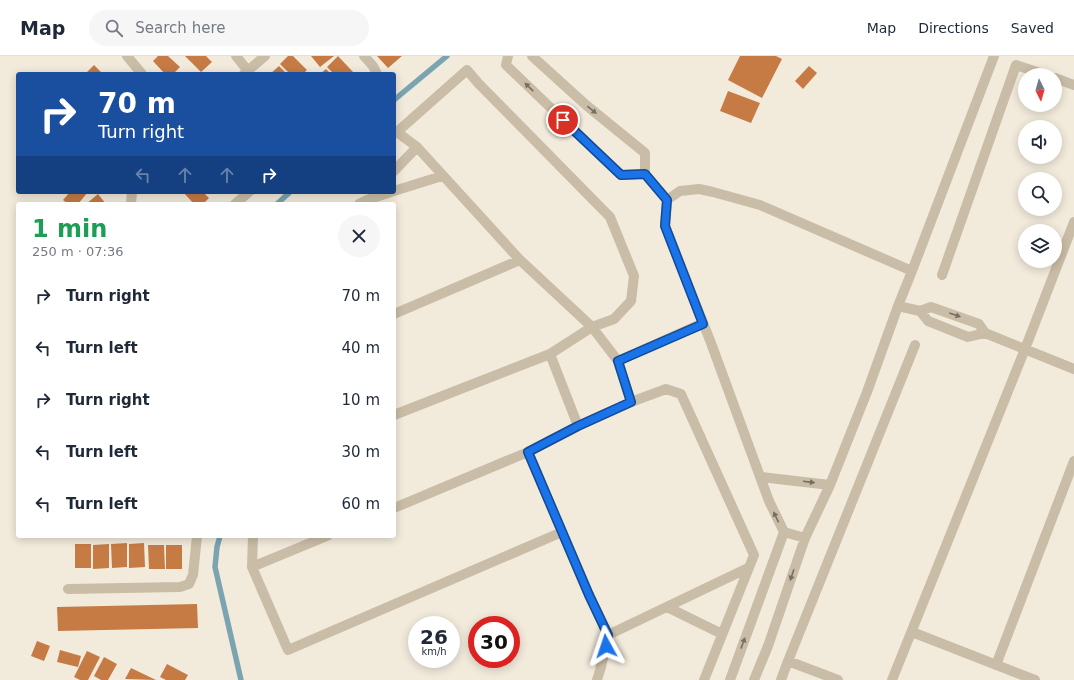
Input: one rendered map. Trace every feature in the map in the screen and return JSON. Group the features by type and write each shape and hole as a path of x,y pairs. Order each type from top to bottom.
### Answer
{"street":[{"path":"127,56 140,72"},
{"path":"236,56 246,72 265,56"},
{"path":"364,56 376,72"},
{"path":"508,56 506,65 621,175 645,174"},
{"path":"532,56 586,105 645,153 645,174 667,200 665,226 769,501 784,532 730,680"},
{"path":"754,680 768,646 805,538 830,485 994,56"},
{"path":"942,275 1016,65 1025,68"},
{"path":"396,413 550,354 592,327 614,319 631,301 634,276 610,217 467,70 397,132 417,147 520,260 592,327 618,361 631,402"},
{"path":"1062,81 1074,85"},
{"path":"396,169 417,147"},
{"path":"396,191 442,176"},
{"path":"667,200 680,191 699,189 760,205 912,271"},
{"path":"238,202 247,194"},
{"path":"363,202 372,194"},
{"path":"363,202 387,194"},
{"path":"892,680 1025,349 1074,222"},
{"path":"396,313 520,260"},
{"path":"898,306 920,312 928,321 968,338 985,334 1074,369"},
{"path":"920,312 931,307 956,315 979,324 985,334"},
{"path":"618,361 703,324"},
{"path":"781,680 915,345"},
{"path":"550,354 578,426"},
{"path":"396,507 528,452 578,426 631,402 666,389 681,394 754,555 704,680"},
{"path":"528,452 589,595 608,635 597,680"},
{"path":"996,665 1074,461"},
{"path":"761,477 830,485"},
{"path":"253,538 252,567 288,650 562,532"},
{"path":"784,532 805,538"},
{"path":"68,589 180,587 189,584 193,575 197,538"},
{"path":"252,567 322,538"},
{"path":"608,635 748,568"},
{"path":"667,607 722,634"},
{"path":"912,632 1035,680"},
{"path":"788,660 838,680"}],"building":[{"path":"158,56 168,56 180,67 175,72 163,72 153,61"},
{"path":"185,56 206,56 212,62 201,72"},
{"path":"288,56 293,56 307,70 305,72 288,72 280,64"},
{"path":"311,56 334,56 320,67"},
{"path":"338,56 353,72 332,72 327,67"},
{"path":"377,56 402,56 388,68"},
{"path":"740,56 776,56 782,59 762,98 728,80"},
{"path":"94,65 101,72 87,72"},
{"path":"279,66 285,72 272,72"},
{"path":"809,66 817,73 803,89 795,81"},
{"path":"728,91 760,103 751,123 720,111"},
{"path":"68,194 86,194 80,202 66,202 63,200"},
{"path":"98,194 104,202 88,202"},
{"path":"185,194 205,194 209,198 205,202 192,202"},
{"path":"127,543 127,567 112,568 111,544"},
{"path":"144,543 145,567 129,568 129,544"},
{"path":"75,544 91,544 91,568 75,568"},
{"path":"109,544 109,568 93,569 93,545"},
{"path":"148,545 164,545 165,569 149,569"},
{"path":"166,545 182,545 182,569 166,569"},
{"path":"197,604 198,628 58,631 57,607"},
{"path":"37,641 50,646 44,661 31,656"},
{"path":"60,650 81,656 78,667 57,662"},
{"path":"87,651 100,657 88,680 80,680 74,677"},
{"path":"104,657 117,664 108,680 101,680 94,676"},
{"path":"167,664 188,675 185,680 166,680 160,677"},
{"path":"131,668 156,680 125,679"}],"waterway":[{"path":"396,98 447,56"},
{"path":"279,202 288,194"},
{"path":"219,538 215,567 241,680"}],"route":[{"path":"563,120 621,175 645,174 667,200 665,226 703,324 618,361 631,402 578,426 528,452 589,595 608,635 606,646"}]}
